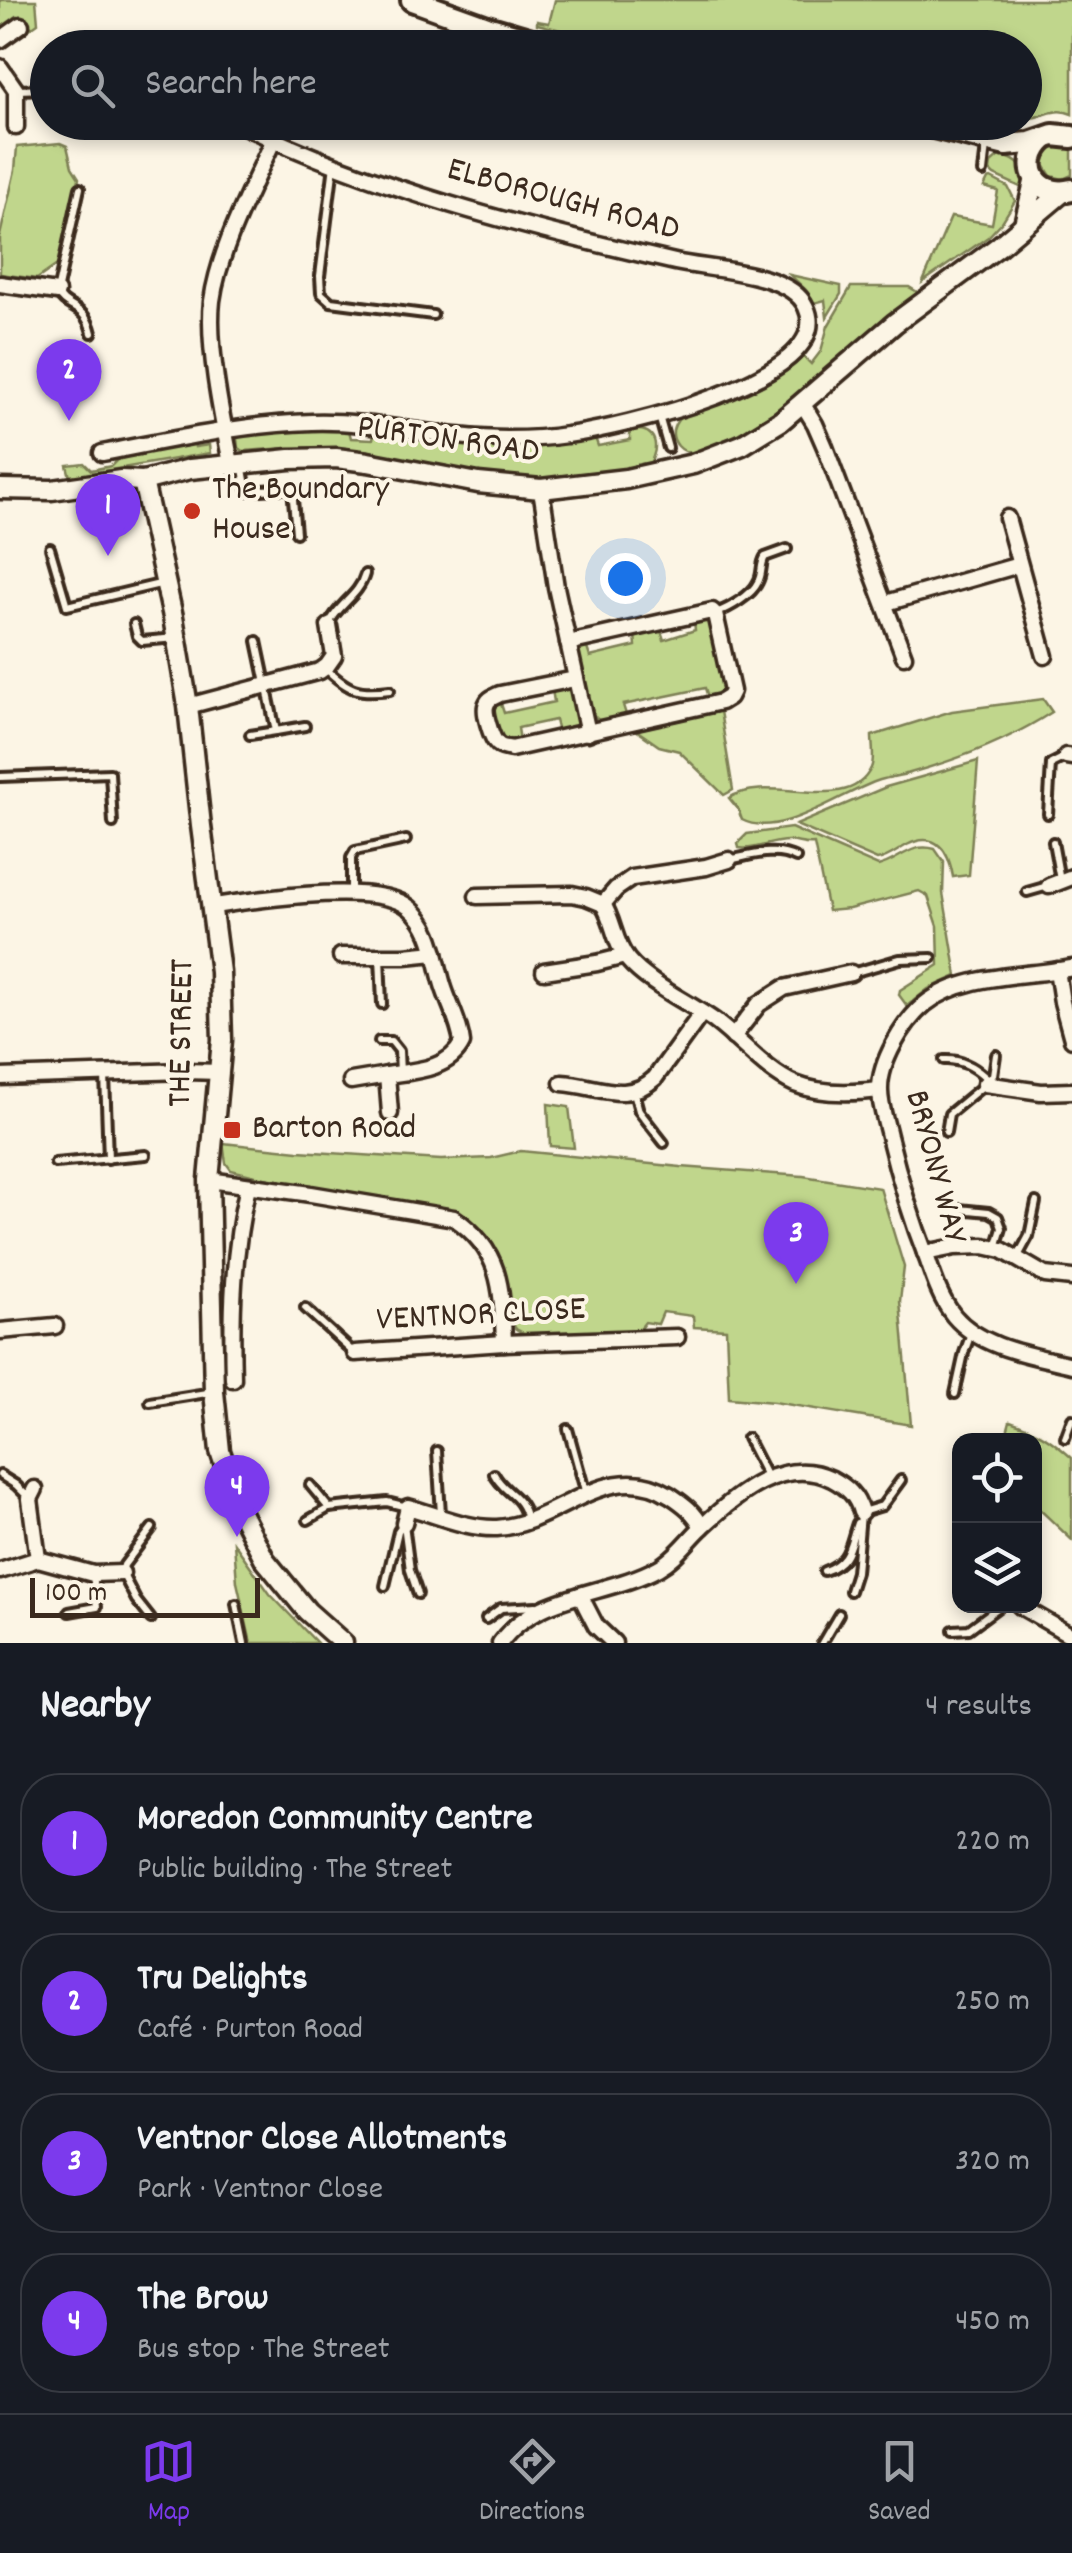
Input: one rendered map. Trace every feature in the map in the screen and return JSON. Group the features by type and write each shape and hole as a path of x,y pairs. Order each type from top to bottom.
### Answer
{"main road":[{"path":"412,0 497,30"},
{"path":"1033,173 1033,154 1044,140 1053,135 1072,137"},
{"path":"988,140 1044,140"},
{"path":"996,142 1033,173 1044,188 1069,193"}],"street":[{"path":"0,40 21,25"},
{"path":"0,68 16,90 16,127"},
{"path":"236,463 225,430 212,342 211,306 224,254 274,141"},
{"name":"ELBOROUGH ROAD","path":"274,141 450,204 563,236 682,264 773,280 800,298 810,320 800,348 781,366"},
{"path":"1023,224 1033,173"},
{"name":"PURTON ROAD","path":"0,490 52,490 121,480 143,482 190,469 236,463 336,458 478,484 541,489 626,479 693,464 756,437 780,421 895,323 1069,193"},
{"path":"0,284 57,292"},
{"name":"PURTON ROAD","path":"102,452 225,430 349,421 457,436 505,439 567,435 658,414 734,389 781,366"},
{"path":"802,403 820,435 904,656"},
{"name":"THE STREET","path":"143,482 188,706 220,972 222,1040 210,1180 214,1392 220,1451 251,1536 265,1560 307,1611 343,1643"},
{"path":"541,489 588,733"},
{"path":"1007,518 1045,656"},
{"path":"886,603 1019,565"},
{"path":"568,643 712,611 732,691 721,702 588,733 505,748 495,740 486,705 491,699 575,678"},
{"path":"188,706 325,668 334,656 329,626"},
{"path":"603,904 632,878 728,860"},
{"path":"213,906 351,894 382,896 412,908 435,953 462,1044 456,1055 423,1069 351,1080"},
{"path":"477,896 572,894 603,904 616,940 635,967 796,1084 880,1090"},
{"path":"341,956 435,953"},
{"path":"544,971 625,956"},
{"path":"1065,969 1072,1039"},
{"name":"BRYONY WAY","path":"972,1332 954,1316 944,1300 925,1253 894,1159 880,1090 883,1073 898,1035 916,1012 936,996 973,984 1065,969"},
{"path":"733,1037 760,1004 784,988 851,973"},
{"path":"562,1083 624,1094 645,1087 702,1012"},
{"path":"0,1077 220,1072"},
{"path":"390,1113 393,1074"},
{"path":"986,1084 1041,1092 1072,1091"},
{"path":"210,1180 454,1218 486,1248 495,1266 504,1342"},
{"path":"233,1379 232,1290 248,1186"},
{"path":"925,1253 955,1246 984,1246 1045,1275 1072,1278"},
{"path":"0,1331 55,1326"},
{"path":"972,1332 1072,1365"},
{"name":"VENTNOR CLOSE","path":"355,1354 504,1342 678,1337"},
{"path":"500,1643 548,1606 660,1567 732,1501 768,1479 796,1472 825,1476 853,1494 861,1512"},
{"path":"404,1523 408,1507 460,1524 494,1528 527,1522 610,1485 647,1484 686,1505 702,1528"},
{"path":"32,1494 38,1559"},
{"path":"0,1571 38,1559 93,1574 122,1574"},
{"path":"580,1595 596,1626 614,1643"},
{"path":"1032,1613 1072,1636"}],"lane":[{"path":"16,90 30,90"},
{"path":"983,172 996,142"},
{"path":"334,164 321,293 331,302 433,315"},
{"path":"80,188 57,292 62,301 86,316 92,332"},
{"path":"658,414 668,448"},
{"path":"236,463 247,491 292,488 296,533"},
{"path":"50,548 67,606 166,583"},
{"path":"715,614 756,586 765,557 787,550"},
{"path":"329,626 331,618 362,585 365,574"},
{"path":"134,624 142,641 177,638"},
{"path":"257,641 276,731"},
{"path":"325,668 354,690 390,690"},
{"path":"250,735 305,726"},
{"path":"1048,814 1051,764 1069,757"},
{"path":"0,777 110,772 113,823"},
{"path":"351,894 351,858 356,851 406,840"},
{"path":"1026,892 1065,883 1053,842"},
{"path":"728,860 764,853 787,853 796,858"},
{"path":"380,955 382,1004"},
{"path":"851,973 887,962 932,958"},
{"path":"380,1041 391,1041 397,1046 393,1074"},
{"path":"946,1132 949,1114 993,1075 996,1054"},
{"path":"944,1060 968,1065 984,1076 986,1084"},
{"path":"105,1074 108,1159"},
{"path":"634,1092 640,1111 664,1143"},
{"path":"55,1163 146,1155"},
{"path":"1016,1258 1028,1236 1036,1202"},
{"path":"959,1209 998,1216 1002,1228 996,1249"},
{"name":"VENTNOR CLOSE","path":"305,1308 355,1354"},
{"path":"956,1394 972,1332"},
{"path":"150,1402 214,1392"},
{"path":"1065,1438 1072,1419"},
{"path":"568,1429 586,1494"},
{"path":"747,1438 768,1479"},
{"path":"437,1451 441,1516"},
{"path":"494,1474 519,1500 527,1522"},
{"path":"0,1475 32,1494"},
{"path":"861,1512 882,1506 901,1480"},
{"path":"310,1485 329,1508"},
{"path":"308,1520 329,1508 387,1502 408,1507"},
{"path":"824,1571 843,1560 861,1512"},
{"path":"850,1591 856,1572 861,1512"},
{"path":"385,1586 398,1531 404,1523"},
{"path":"404,1523 410,1570 418,1594"},
{"path":"151,1618 122,1574 124,1565 152,1528"},
{"path":"68,1612 97,1607 93,1574"},
{"path":"236,1604 244,1643"},
{"path":"486,1619 500,1608 548,1606"},
{"path":"954,1630 969,1629 991,1613"},
{"path":"822,1643 839,1614"}],"green space":[{"path":"0,0 36,0 38,23 28,30 17,16 0,28"},
{"path":"555,0 1072,0 1072,114 1042,115 1042,30 561,30 537,21 549,23"},
{"path":"60,143 67,146 79,178 60,263 37,279 0,274 0,236 17,147"},
{"path":"1057,146 1072,149 1072,175 1063,179 1051,176 1044,165 1047,153"},
{"path":"1000,155 1021,167 1027,190 990,171 991,163"},
{"path":"991,178 1008,187 1015,201 1002,222 988,237 923,282 951,217 992,224 998,191 984,187"},
{"path":"790,275 841,286 841,294 827,317 825,300 814,303"},
{"path":"851,287 909,287 919,293 757,423 700,451 687,452 678,446 674,428 685,413 761,383 802,355 811,364"},
{"path":"348,427 351,438 373,439 375,428 594,435 598,446 630,440 630,430 639,430 651,435 655,446 648,467 639,470 542,481 451,471 334,450 238,448 237,438 264,432"},
{"path":"194,441 195,447 209,445 210,453 70,477 67,465 84,463 91,470 111,466 121,456"},
{"path":"702,618 713,627 727,681 724,696 709,700 705,688 623,705 627,718 602,722 596,718 584,691 576,653 579,648 586,645 590,657 636,646 635,634 660,628 664,640 695,630 694,621"},
{"path":"567,687 572,691 579,720 573,728 558,733 555,720 518,728 520,741 503,739 492,713 496,703 500,701 504,713 554,702 552,689"},
{"path":"1043,699 1052,712 1001,740 947,762 880,780 793,819 775,824 742,820 729,798 765,789 845,790 860,782 871,768 872,736 952,711"},
{"path":"720,711 733,790 724,795 679,751 659,746 636,730"},
{"path":"978,761 969,875 953,877 945,852 934,842 917,841 877,860 796,825 886,787"},
{"path":"791,828 878,866 912,850 935,849 944,862 943,893 957,976 928,989 907,1006 899,995 900,990 939,965 938,926 928,896 919,891 828,911 814,844 783,841 739,848 738,843 747,834"},
{"path":"548,1104 569,1107 574,1148 550,1146"},
{"path":"223,1143 441,1160 491,1158 521,1151 803,1176 880,1188 904,1267 900,1301 911,1425 729,1398 726,1329 694,1327 693,1316 663,1312 658,1324 645,1322 638,1331 527,1335 510,1320 509,1290 498,1253 471,1219 444,1208 293,1185 231,1170"},
{"path":"1010,1421 1038,1433 1007,1433"},
{"path":"1042,1435 1072,1458 1072,1540 1042,1512"},
{"path":"234,1543 270,1594 317,1643 251,1643 237,1582"}],"place":[{"name":"Tru Delights","path":"69,421"},
{"name":"The Boundary House","path":"192,511"},
{"name":"Moredon Community Centre","path":"108,556"},
{"name":"Barton Road","path":"232,1130"},
{"name":"Ventnor Close Allotments","path":"796,1284"},
{"name":"The Brow","path":"237,1537"}]}
